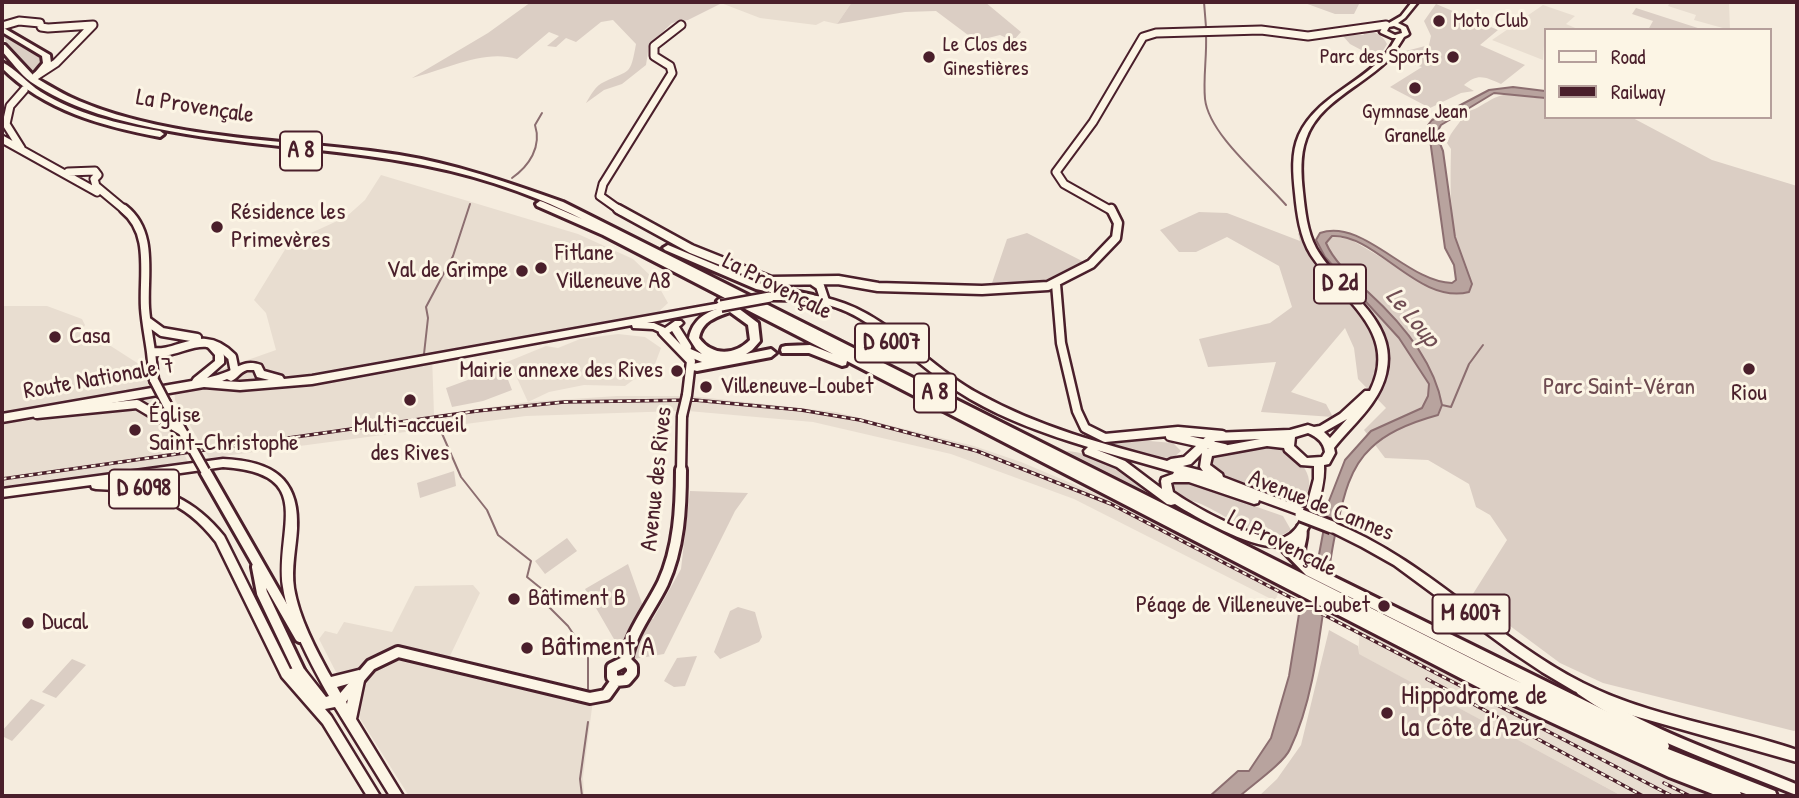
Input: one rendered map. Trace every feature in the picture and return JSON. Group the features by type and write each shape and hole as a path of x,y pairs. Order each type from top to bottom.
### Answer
{"highway":[{"path":"4,26 46,55 47,63 36,76"},
{"name":"La Provençale","path":"2,47 14,63 35,81 66,98 121,118 190,132 380,155 436,165 510,185 581,213 1366,619 1514,699 1669,770 1735,796"},
{"name":"La Provençale","path":"2,64 17,80 46,98 113,124 183,138 364,159 432,171 517,195 606,233 906,388 1287,578"},
{"path":"581,213 608,221 746,282 820,297"},
{"path":"606,233 743,313 753,323 755,341 747,350 726,356 707,352 696,342 696,328 710,315 725,307"},
{"path":"786,350 810,349 906,388"},
{"path":"686,351 696,367 771,353"},
{"path":"1302,530 1297,552 1306,568"},
{"path":"1281,543 1306,568 1361,597 1625,729 1771,796"},
{"name":"La Provençale","path":"1366,619 1596,725 1771,796"}],"main road":[{"path":"1387,29 1417,2"},
{"path":"1404,34 1417,2"},
{"path":"1387,29 1404,34"},
{"path":"1387,29 1404,34"},
{"path":"1383,62 1391,42 1387,29"},
{"name":"D 2d","path":"1330,446 1353,423 1376,386 1383,369 1380,343 1366,314 1318,258 1308,240 1298,178 1308,133 1324,111 1383,62 1404,34"},
{"name":"D 6007","path":"676,323 725,307 820,297 869,318 941,375 1002,411 1061,437 1126,455"},
{"name":"Avenue de Cannes","path":"772,300 815,303 854,315 935,378 1001,415 1061,443 1194,480 1301,514"},
{"path":"658,325 676,323"},
{"path":"247,366 256,366 260,374 272,379 332,377 598,329 676,323"},
{"path":"185,385 209,374 219,363 220,354 212,346"},
{"name":"Route Nationale 7","path":"204,383 247,366"},
{"path":"233,384 231,379 234,372"},
{"path":"250,384 260,374"},
{"name":"Route Nationale 7","path":"2,418 185,385 250,384 332,377"},
{"path":"1126,455 1174,463 1224,448 1289,439 1301,429 1323,429 1376,386"},
{"path":"1289,439 1296,457 1306,462 1319,463 1329,457 1330,446 1314,431"},
{"path":"1243,489 1211,474 1205,467 1199,455 1204,443 1227,435 1289,439"},
{"path":"1088,451 1114,460 1169,500 1255,540 1281,543 1302,530 1310,514 1319,463"},
{"name":"Avenue de Cannes","path":"1126,455 1243,489 1364,540 1414,566 1555,669 1597,691 1797,750"},
{"path":"1306,462 1316,486"},
{"name":"D 6098","path":"2,493 223,463 246,464 277,480 285,488 291,507 287,563 290,597 312,653 397,796"},
{"path":"141,489 151,472"},
{"path":"1194,480 1170,478 1166,481 1165,489 1172,497 1202,514"},
{"name":"D 6098","path":"2,499 95,485 141,489 183,503 214,529 294,675 327,720 374,796"},
{"name":"Avenue de Cannes","path":"1364,540 1410,568 1525,654 1577,686 1634,710 1797,755"},
{"path":"294,675 323,703 340,701"},
{"path":"329,683 359,676 350,719"},
{"path":"327,720 340,701"}],"street":[{"path":"4,26 19,21 40,23 43,29 82,23 93,25 56,63 36,76"},
{"path":"681,25 654,46 654,56 672,68 672,73 603,184 600,196 650,229 722,264 764,280 812,287 820,297"},
{"path":"789,283 829,280 877,287 1053,289 1091,264 1116,237 1118,223 1111,208 1064,184 1056,173 1093,122 1143,37 1162,32 1261,30 1308,36 1387,29"},
{"path":"22,149 11,136 6,124 10,106 24,90"},
{"path":"2,139 60,170 81,178 114,200"},
{"path":"81,178 94,179 96,186 136,222 144,243 147,321 153,377 257,566 272,585 299,636 312,653"},
{"path":"820,297 829,280"},
{"path":"814,282 820,297"},
{"path":"1053,289 1061,343 1077,411 1085,428 1105,438 1227,435"},
{"path":"147,321 156,330 216,343 247,366"},
{"path":"676,323 680,342 696,367"},
{"path":"658,325 686,351"},
{"path":"150,348 172,335"},
{"path":"153,377 169,350 177,343 172,335"},
{"path":"150,348 169,350 194,342 212,346 233,358 234,372"},
{"name":"Avenue des Rives","path":"359,676 384,656 406,652 590,698 606,695 616,681 612,677 612,667 626,661 628,648 664,581 673,555 681,506 682,416 696,367 686,351"},
{"path":"32,412 48,414 106,405 137,404 182,431"},
{"path":"1191,435 1204,443 1224,448"},
{"path":"1191,435 1199,455"},
{"path":"257,566 262,593 287,643 294,675"},
{"path":"287,643 299,636"},
{"path":"340,701 359,676"},
{"path":"1577,686 1584,694 1608,709 1797,790"}],"shaded area":[{"path":"852,2 837,24 824,21 816,25 760,18 721,3"},
{"path":"1670,2 1729,2 1730,28 1694,20 1696,15 1668,6"},
{"path":"1543,5 1575,16 1566,24 1575,28 1544,28 1543,60 1492,40"},
{"name":"Le Loup","path":"1513,87 1544,91 1544,98 1494,93 1441,125 1436,134 1443,151 1455,237 1472,284 1469,292 1450,293 1432,288 1349,238 1332,236 1326,243 1339,263 1404,329 1432,373 1442,405 1438,415 1403,427 1378,442 1363,457 1351,477 1335,535 1308,699 1287,755 1240,796 1210,796 1238,771 1249,771 1271,738 1289,676 1299,614 1318,560 1329,501 1345,460 1371,431 1422,408 1428,396 1429,384 1399,338 1325,257 1316,240 1320,233 1336,231 1352,234 1418,273 1435,280 1452,283 1456,280 1454,265 1445,248 1428,125 1432,120 1489,90"},
{"path":"381,175 578,234 633,259 655,280 668,303 654,316 432,355 434,415 528,402 617,396 682,396 678,411 526,416 209,458 175,400 174,386 276,350 266,313 254,300 289,243 346,217 365,200"},
{"path":"2,306 47,306 82,319 85,325 80,334 92,334 156,375 168,421 188,462 2,490"},
{"path":"618,334 645,337 661,348 655,364 625,386 584,385 549,392 528,402 512,367 504,367 502,364 546,346 558,348 580,339"},
{"path":"691,396 836,412 974,446 1021,462 1116,502 1281,586 1275,601 1074,499 951,454 813,422 688,411"},
{"path":"473,585 480,593 449,658 594,692 583,777 584,796 409,796 359,717 319,639 325,631 337,634 344,622 392,632 415,586"},
{"path":"1360,629 1506,703 1714,796 1622,796 1358,654"}],"green space":[{"path":"531,2 724,2 688,20 672,23 649,45 646,65 622,84 604,90 586,103 598,86 624,73 632,62 636,44 613,20 601,22 576,42 566,38 556,47 547,46 559,36 549,32 517,59 478,59 412,78 488,33"},
{"path":"852,2 985,2 1021,32 1013,41 1000,35 976,41 936,11 905,12 837,24"},
{"path":"1302,2 1360,2 1354,14 1335,14"},
{"name":"Parc des Sports","path":"1436,4 1498,30 1480,45 1525,65 1501,84 1486,78 1473,79 1464,85 1474,91 1461,93 1430,108 1390,87 1422,67 1404,62 1400,56 1406,51 1429,45 1431,36 1424,21"},
{"path":"1636,8 1698,28 1649,28 1653,21 1632,14"},
{"path":"1362,32 1377,34 1387,44 1378,59 1350,44 1342,35 1364,35"},
{"path":"2,35 40,55 43,61 34,76 14,55"},
{"name":"Parc Saint-Véran","path":"1510,94 1544,99 1544,119 1635,119 1712,160 1797,186 1797,730 1603,683 1560,663 1471,597 1507,540 1490,515 1476,507 1469,484 1428,460 1385,458 1364,430 1386,408 1358,379 1354,348 1345,328 1291,392 1326,404 1333,417 1261,412 1276,362 1208,367 1199,339 1270,323 1292,307 1279,266 1227,237 1196,252 1179,252 1160,230 1199,212 1227,213 1300,241 1298,233 1325,245 1332,237 1350,239 1438,291 1472,284 1464,268 1455,235 1451,201 1451,149 1447,143 1466,112"},
{"path":"1027,233 1086,263 1056,281 991,286 1007,239"},
{"path":"503,367 512,390 483,401 452,407 446,388"},
{"path":"1138,440 1173,443 1181,451 1173,458 1168,458 1102,444"},
{"path":"1284,446 1298,459 1309,480 1306,497 1300,506 1215,471 1209,460 1220,454"},
{"path":"1066,451 1089,455 1111,464 1149,493"},
{"path":"454,471 456,486 420,498 417,483"},
{"path":"1179,480 1283,516 1291,530 1274,540 1255,533 1201,504 1176,496 1170,487"},
{"path":"690,491 748,493 735,511 664,654 634,659 635,647 650,618 653,619 681,569"},
{"path":"567,538 577,551 545,574 535,561"},
{"path":"628,564 644,609 622,653 585,589"},
{"path":"738,607 755,612 762,637 759,642 720,659 714,652 730,611"},
{"name":"Hippodrome de la Côte d'Azur","path":"1329,630 1358,646 1359,654 1622,796 1259,796 1277,779 1301,745"},
{"path":"697,656 685,686 674,687 664,681 677,658"},
{"path":"72,659 86,665 56,698 42,692"},
{"path":"31,699 45,705 12,741 2,736 2,731"}],"waterway":[{"path":"1204,2 1206,27"},
{"path":"1206,35 1205,99 1209,113 1226,141 1286,205"},
{"path":"512,178 529,162 537,141 535,125 542,113"},
{"path":"424,354 428,318 426,307 453,256 470,204"},
{"path":"1442,405 1451,407 1469,364 1483,345"},
{"path":"440,429 461,477 487,510 498,535 531,561 527,577 543,590 549,607 568,626 588,656 588,689"},
{"path":"582,796 580,779 588,722"}],"railway":[{"path":"2,479 477,411 564,402 694,400 801,410 860,420 977,451 1111,504 1672,796"},
{"path":"1427,679 1643,796"},
{"path":"1664,783 1690,796"}],"place":[{"name":"Moto Club","path":"1439,21"},
{"name":"Le Clos des Ginestières","path":"929,57"},
{"name":"Parc des Sports","path":"1453,57"},
{"name":"Gymnase Jean Granelle","path":"1415,88"},
{"name":"Résidence les Primevères","path":"217,227"},
{"name":"Fitlane Villeneuve A8","path":"541,268"},
{"name":"Val de Grimpe","path":"522,271"},
{"name":"Casa","path":"55,337"},
{"name":"Riou","path":"1749,369"},
{"name":"Mairie annexe des Rives","path":"677,371"},
{"name":"Villeneuve-Loubet","path":"706,387"},
{"name":"Multi-accueil des Rives","path":"410,400"},
{"name":"Église Saint-Christophe","path":"135,430"},
{"name":"Bâtiment B","path":"514,599"},
{"name":"Péage de Villeneuve-Loubet","path":"1384,606"},
{"name":"Ducal","path":"28,623"},
{"name":"Bâtiment A","path":"527,648"},
{"name":"Hippodrome de la Côte d'Azur","path":"1387,713"}]}
